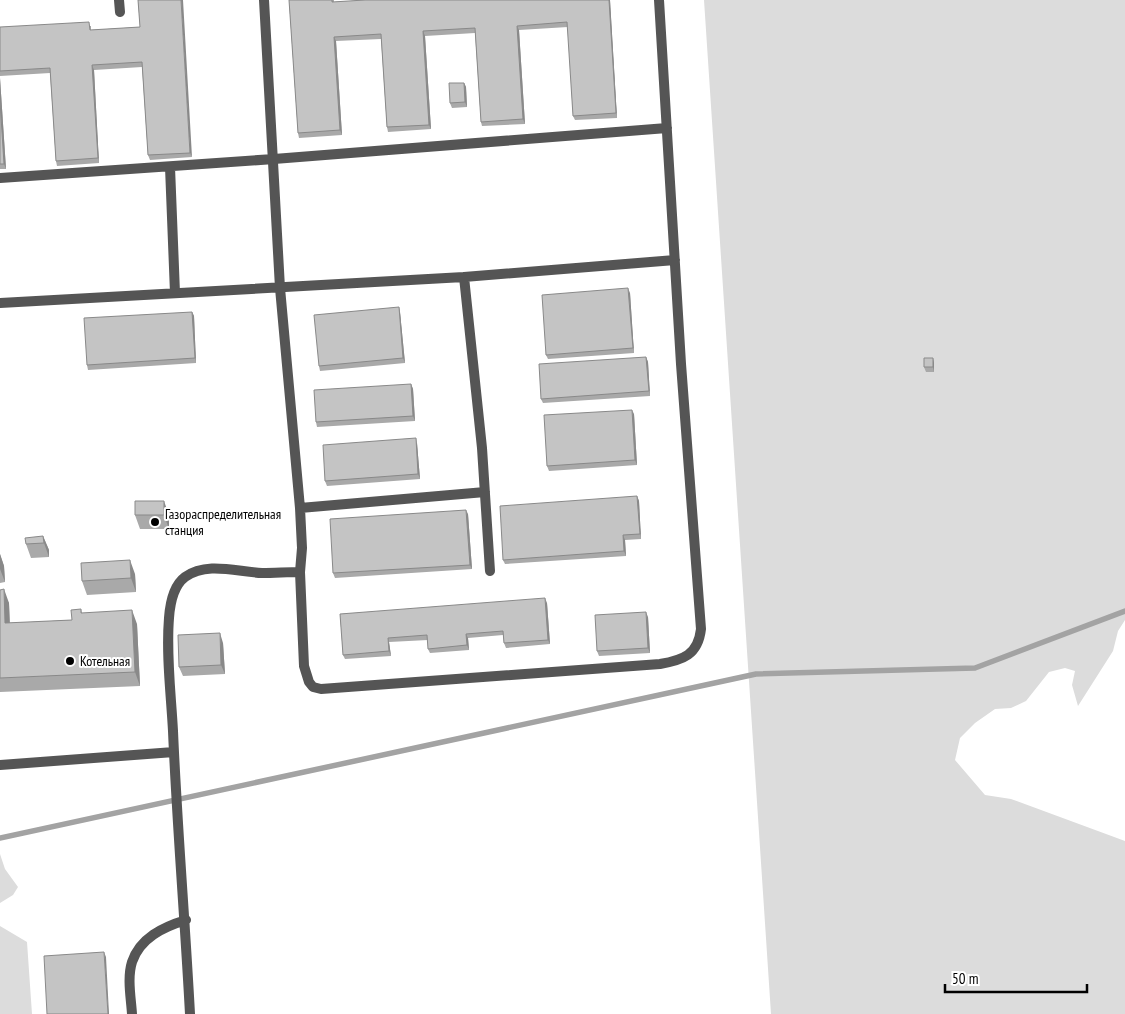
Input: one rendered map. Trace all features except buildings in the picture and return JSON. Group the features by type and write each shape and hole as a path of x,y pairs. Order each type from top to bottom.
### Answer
{"lane":[{"path":"120,0 120,12"},
{"path":"264,0 280,288 300,508 302,548 300,572 304,666 308,682 313,687 320,689 660,664 678,661 691,652 698,643 701,629 681,364 659,0"},
{"path":"0,178 170,167 667,128"},
{"path":"170,167 175,293"},
{"path":"0,303 464,277 676,260"},
{"path":"464,277 485,492 490,571"},
{"path":"300,508 485,492"},
{"path":"190,1014 168,630 171,603 178,584 189,575 204,568 262,573 300,572"},
{"path":"0,765 174,752"},
{"path":"132,1014 130,978 132,962 146,940 157,931 186,920"}],"shaded area":[{"path":"704,0 1125,0 1125,620 1118,631 1113,651 1078,706 1072,685 1075,671 1065,668 1049,672 1026,701 1011,708 995,709 975,723 960,738 955,760 985,795 1011,799 1125,841 1125,1014 771,1014"},
{"path":"0,854 5,869 18,887 13,895 0,903"},
{"path":"0,926 27,942 32,1014 0,1014"}],"waterway":[{"path":"0,838 756,674 975,668 1125,611"}],"place":[{"name":"Газораспределительная станция","path":"155,522"},
{"name":"Котельная","path":"70,661"}]}
